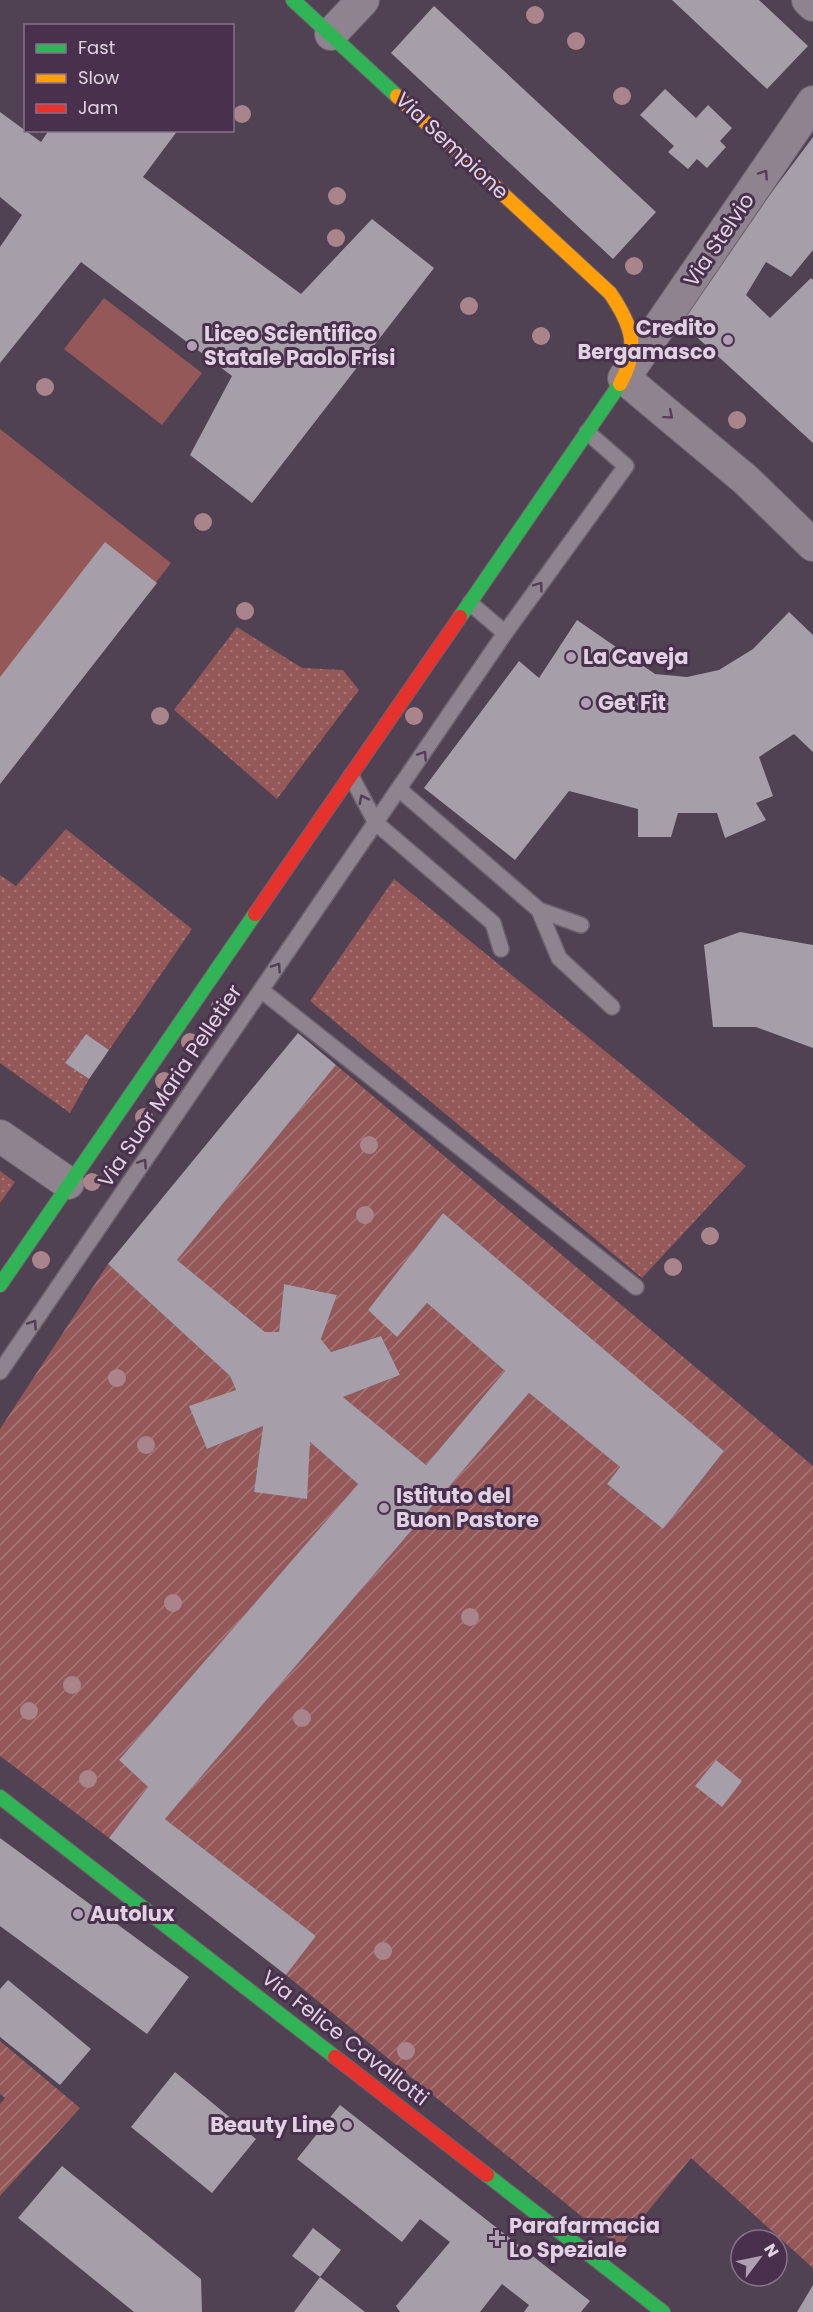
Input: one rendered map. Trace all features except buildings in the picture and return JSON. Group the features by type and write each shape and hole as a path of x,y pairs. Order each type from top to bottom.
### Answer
{"street":[{"name":"Via Sempione","path":"293,0 610,293"},
{"path":"331,34 363,0"},
{"path":"808,0 813,5"},
{"name":"Via Stelvio","path":"624,378 813,102"},
{"name":"Via Suor Maria Pelletier","path":"0,1284 624,378 631,363 632,332 625,313 610,293"},
{"path":"624,378 746,480 813,544"},
{"path":"0,1136 68,1184"},
{"name":"Via Felice Cavallotti","path":"0,1797 663,2312"}],"lane":[{"name":"Via Suor Maria Pelletier","path":"0,1372 400,790 505,633 626,466 587,432"},
{"path":"470,603 505,633"},
{"path":"351,776 376,823 493,923 501,949"},
{"path":"400,790 539,910 581,925"},
{"path":"539,910 560,958 612,1007"},
{"path":"261,990 636,1287"}],"shaded area":[{"path":"104,298 202,373 162,425 64,349"},
{"path":"0,429 171,563 0,784"},
{"path":"237,627 302,668 343,670 359,690 277,799 174,710"},
{"path":"66,829 192,929 109,1050 86,1034 65,1063 89,1079 70,1113 0,1063 0,875 16,886"},
{"path":"394,879 746,1166 642,1278 310,1001"},
{"path":"336,1065 813,1466 813,2268 789,2246 789,2228 769,2228 691,2158 619,2247 286,1975 316,1936 165,1819 529,1393 620,1467 607,1484 663,1529 724,1451 443,1213 368,1310 397,1336 427,1303 505,1371 426,1465 343,1397 400,1375 381,1336 331,1352 321,1339 337,1295 284,1284 279,1332 265,1332 177,1260"},
{"path":"0,1171 15,1182 0,1203"},
{"path":"108,1264 230,1376 236,1390 207,1449 263,1426 254,1492 310,1442 358,1484 119,1760 148,1787 109,1838 0,1756 0,1429"},
{"path":"0,2041 80,2108 0,2196 0,2104 5,2098 0,2094"}],"traffic: fast":[{"path":"293,0 397,96"},
{"path":"460,617 620,384"},
{"path":"0,1285 255,914"},
{"path":"0,1797 335,2057"},
{"path":"487,2175 663,2312"}],"traffic: slow":[{"path":"397,96 610,293 624,316 631,337 630,359 620,384"}],"traffic: jam":[{"path":"255,914 460,617"},
{"path":"335,2057 487,2175"}],"place":[{"name":"Credito Bergamasco","path":"728,340"},
{"name":"Liceo Scientifico Statale Paolo Frisi","path":"192,346"},
{"name":"La Caveja","path":"571,657"},
{"name":"Get Fit","path":"586,703"},
{"name":"Istituto del Buon Pastore","path":"384,1508"},
{"name":"Autolux","path":"78,1914"},
{"name":"Beauty Line","path":"347,2125"},
{"name":"Parafarmacia Lo Speziale","path":"497,2238"}]}
